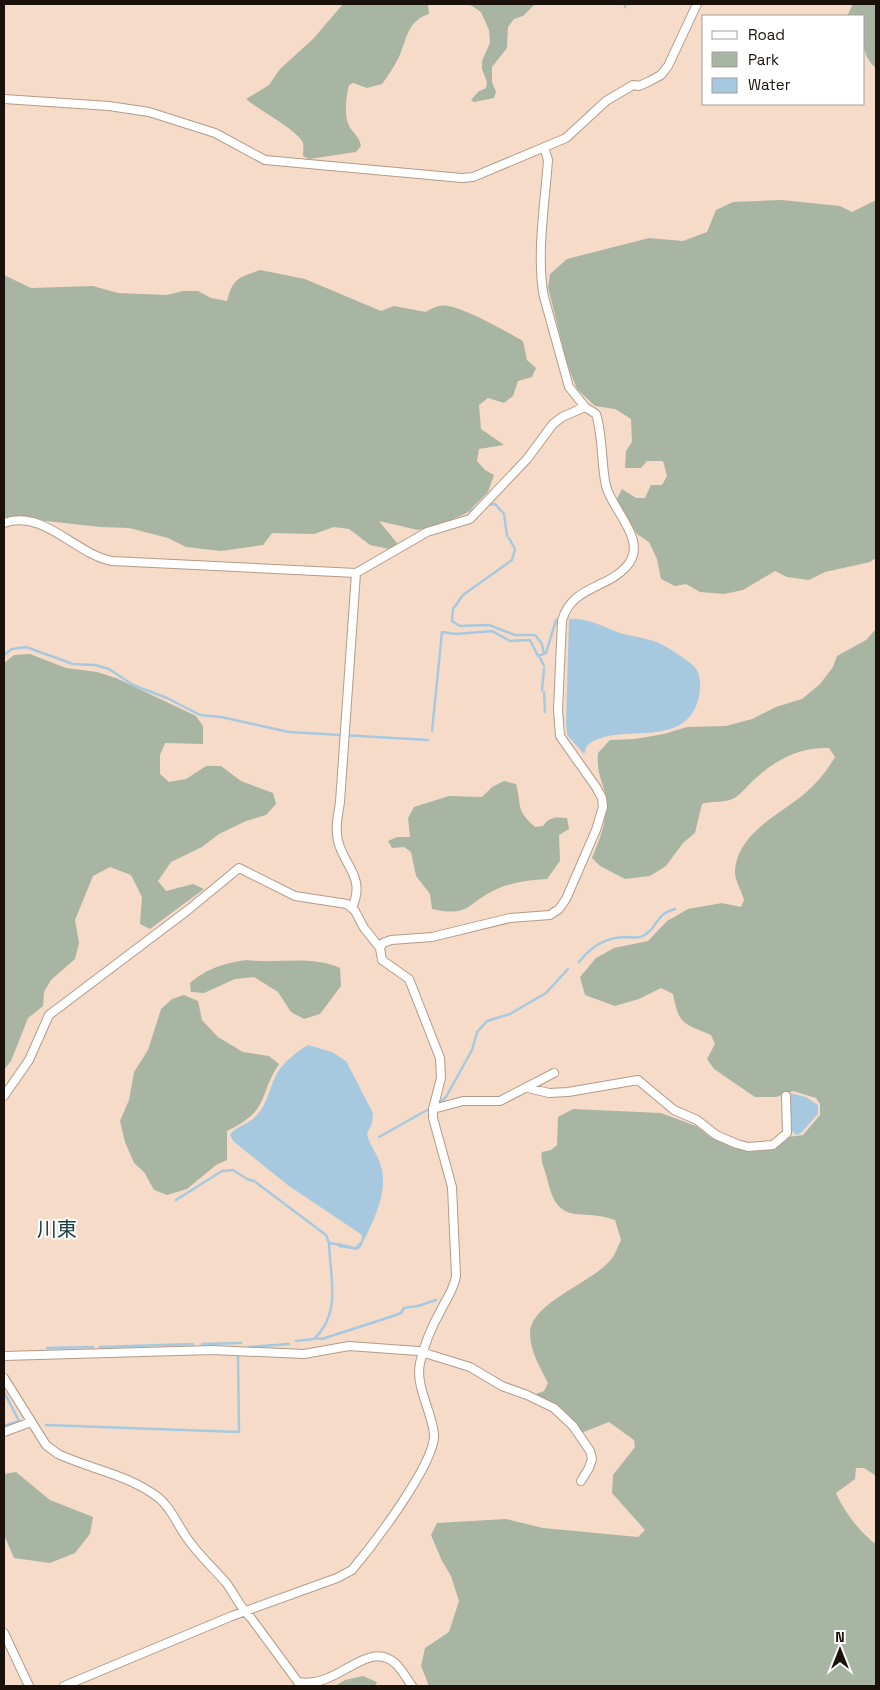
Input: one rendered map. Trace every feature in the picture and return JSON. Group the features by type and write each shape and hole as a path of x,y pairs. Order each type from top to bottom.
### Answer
{"street":[{"path":"4,99 109,106 149,112 215,133 264,160 462,178 482,174 566,138 594,111 620,92 632,85 639,86 661,75 668,66 697,4"},
{"path":"380,948 390,940 432,937 504,919 555,913 560,909 574,884 601,817 602,798 560,736 558,710 562,621 564,611 572,601 628,565 634,549 630,530 608,492 600,442 599,422 592,410 585,407 569,387 541,283 548,160 544,147"},
{"path":"4,523 20,521 38,524 90,554 112,561 356,573 426,532 470,518 527,459 554,424 562,417 585,407"},
{"path":"352,908 356,897 355,878 338,843 336,817 340,802 356,573"},
{"path":"4,1096 29,1060 49,1015 188,910 239,868 295,896 347,904 352,908 364,928 380,948 382,960 388,966 402,972 414,987 440,1058 441,1078 433,1109 436,1132 452,1187 456,1276 455,1284 435,1322 424,1352 419,1373 434,1437 427,1462 415,1482 352,1570 64,1686"},
{"path":"433,1109 463,1101 500,1101 554,1073"},
{"path":"528,1088 549,1093 587,1090 610,1084 650,1078"},
{"path":"638,1080 674,1110 697,1120 716,1135 748,1148 773,1145 788,1133 786,1096"},
{"path":"4,1356 212,1350 304,1354 349,1346 424,1352 470,1367 502,1386 554,1408 573,1426 590,1450 592,1459 581,1481"},
{"path":"4,1378 46,1445 58,1454 141,1486 159,1498 170,1510 188,1540 238,1600 244,1612 251,1618 298,1684 318,1686 329,1682 366,1659 376,1657 386,1658 395,1662 412,1686"},
{"path":"4,1432 31,1422"},
{"path":"4,1633 29,1686"}],"green space":[{"path":"343,4 428,4 429,14 416,21 412,26 399,57 382,84 367,88 353,83 349,85 346,101 347,119 361,146 356,152 309,159 303,156 303,143 294,132 246,99 269,85 280,69 313,39"},
{"path":"469,4 535,4 523,16 514,19 508,27 507,48 492,67 492,82 496,92 494,98 474,102 471,100 478,92 486,88 487,82 482,69 482,61 490,43 489,30 481,12"},
{"path":"853,4 876,4 876,68 867,57 865,51 865,15 848,15"},
{"path":"782,200 840,206 852,212 876,200 876,558 870,562 825,572 809,580 787,577 775,571 743,590 724,594 700,592 686,584 675,586 661,579 657,559 649,542 637,534 617,499 622,489 636,498 645,498 651,485 662,485 667,476 663,461 647,461 641,468 625,468 626,451 632,442 631,419 615,409 595,406 577,389 567,364 548,287 550,274 567,259 649,238 683,241 707,232 716,210 733,202"},
{"path":"260,270 305,279 381,311 394,306 426,312 433,308 448,306 486,321 523,341 527,360 536,368 532,377 518,381 513,396 504,403 488,398 479,405 481,429 504,445 479,449 477,461 485,470 494,475 488,492 467,513 439,525 418,530 379,521 401,548 389,549 370,545 349,529 334,527 314,534 272,533 263,545 221,551 186,547 168,538 129,528 100,527 19,518 4,519 4,275 31,288 93,286 118,293 167,295 183,291 198,291 211,298 227,301 234,283 241,277"},
{"path":"876,629 876,1476 864,1468 856,1468 855,1479 836,1493 853,1521 876,1544 876,1686 429,1686 421,1666 425,1648 449,1632 459,1601 451,1576 442,1561 431,1535 437,1523 506,1519 543,1528 638,1537 645,1530 612,1493 613,1475 635,1447 634,1440 609,1422 576,1435 559,1417 539,1404 536,1394 544,1391 548,1383 536,1359 530,1340 533,1322 552,1302 605,1266 613,1257 621,1240 615,1220 572,1213 564,1210 557,1204 542,1162 542,1152 551,1150 557,1145 558,1117 573,1109 661,1113 696,1126 710,1137 733,1147 753,1151 769,1150 788,1137 803,1135 820,1115 820,1104 816,1098 793,1091 776,1097 755,1097 714,1069 707,1059 715,1044 711,1035 684,1022 678,1012 673,994 661,988 639,999 615,1006 585,995 580,977 596,958 614,948 648,941 667,921 688,909 722,903 741,907 744,900 735,874 737,860 742,848 759,828 803,795 825,772 835,757 829,748 799,752 772,765 736,797 702,804 695,833 683,843 666,866 650,876 625,879 600,866 592,858 602,830 606,808 605,794 598,767 598,753 610,740 635,739 664,734 687,727 726,726 752,719 776,707 802,699 820,684 833,667 837,656 866,640"},
{"path":"30,654 66,668 97,672 116,678 196,716 203,726 203,744 165,743 160,755 160,774 169,782 186,779 206,766 221,766 241,781 273,793 276,804 266,815 246,821 219,834 202,847 171,862 158,881 166,891 193,884 204,889 150,929 140,924 142,897 131,875 110,867 93,876 75,920 79,943 75,959 51,980 44,992 43,1006 28,1018 11,1061 4,1070 4,663 14,655"},
{"path":"504,781 516,784 520,807 524,816 535,827 543,826 553,818 567,818 569,829 559,835 560,861 547,879 521,882 503,887 487,894 462,910 454,912 432,909 430,894 416,876 411,852 404,847 392,848 388,841 397,837 410,837 408,818 414,807 449,796 482,797 492,787"},
{"path":"247,960 306,961 329,964 340,968 341,986 320,1014 304,1019 291,1012 278,992 254,977 235,979 204,993 191,992 190,983 210,970"},
{"path":"184,995 198,1001 202,1020 218,1037 243,1052 269,1056 279,1064 257,1109 251,1116 227,1131 227,1160 216,1165 187,1189 167,1195 154,1190 144,1172 134,1163 125,1142 120,1121 129,1100 134,1072 148,1050 161,1009 172,999"},
{"path":"16,1472 50,1500 93,1517 90,1534 75,1553 50,1563 14,1558 4,1535 4,1474"},
{"path":"363,1676 377,1682 375,1686 335,1686 345,1680"}],"water":[{"path":"569,619 589,621 620,633 652,640 669,648 689,662 699,674 700,681 700,689 694,710 684,722 669,729 601,738 588,745 584,754 567,735"},
{"path":"308,1045 332,1052 346,1061 373,1113 372,1123 367,1134 381,1166 383,1187 374,1218 361,1247 357,1250 338,1247 338,1243 355,1247 361,1241 362,1235 289,1186 233,1141 230,1135 235,1129 251,1121 257,1115 268,1097 275,1077 281,1068"},
{"path":"790,1093 806,1097 818,1105 818,1114 801,1133 796,1135 792,1131"}],"waterway":[{"path":"487,505 495,504 504,514 507,536"},
{"path":"470,511 477,507"},
{"path":"509,538 515,549 512,560 463,595 453,609 452,621 460,626 489,625 515,635 535,635 542,644 544,654"},
{"path":"432,731 442,632 456,634 492,631 510,641 530,640 538,656 546,653 556,620 559,620"},
{"path":"4,655 12,649 26,647 73,664 95,665 109,669 133,685 167,698 200,715 221,717 289,732 428,740"},
{"path":"540,658 544,666"},
{"path":"542,690 544,669"},
{"path":"544,692 545,712"},
{"path":"579,962 588,952 604,941 643,936 652,929 664,914 675,909"},
{"path":"439,1103 446,1097 472,1050 477,1032 487,1021 510,1014 546,993 568,969"},
{"path":"379,1137 427,1110"},
{"path":"176,1200 222,1171 233,1170 254,1181 326,1235 329,1243 332,1282 331,1306 328,1318 323,1329 314,1339 296,1341"},
{"path":"329,1243 341,1245"},
{"path":"315,1338 322,1339 401,1313 404,1308 436,1300"},
{"path":"202,1344 241,1343"},
{"path":"100,1347 193,1344"},
{"path":"249,1347 289,1344"},
{"path":"47,1348 93,1347"},
{"path":"46,1425 239,1432 238,1355"},
{"path":"4,1392 19,1421 4,1426"}],"district":[{"name":"川東","path":"57,1229"}]}
